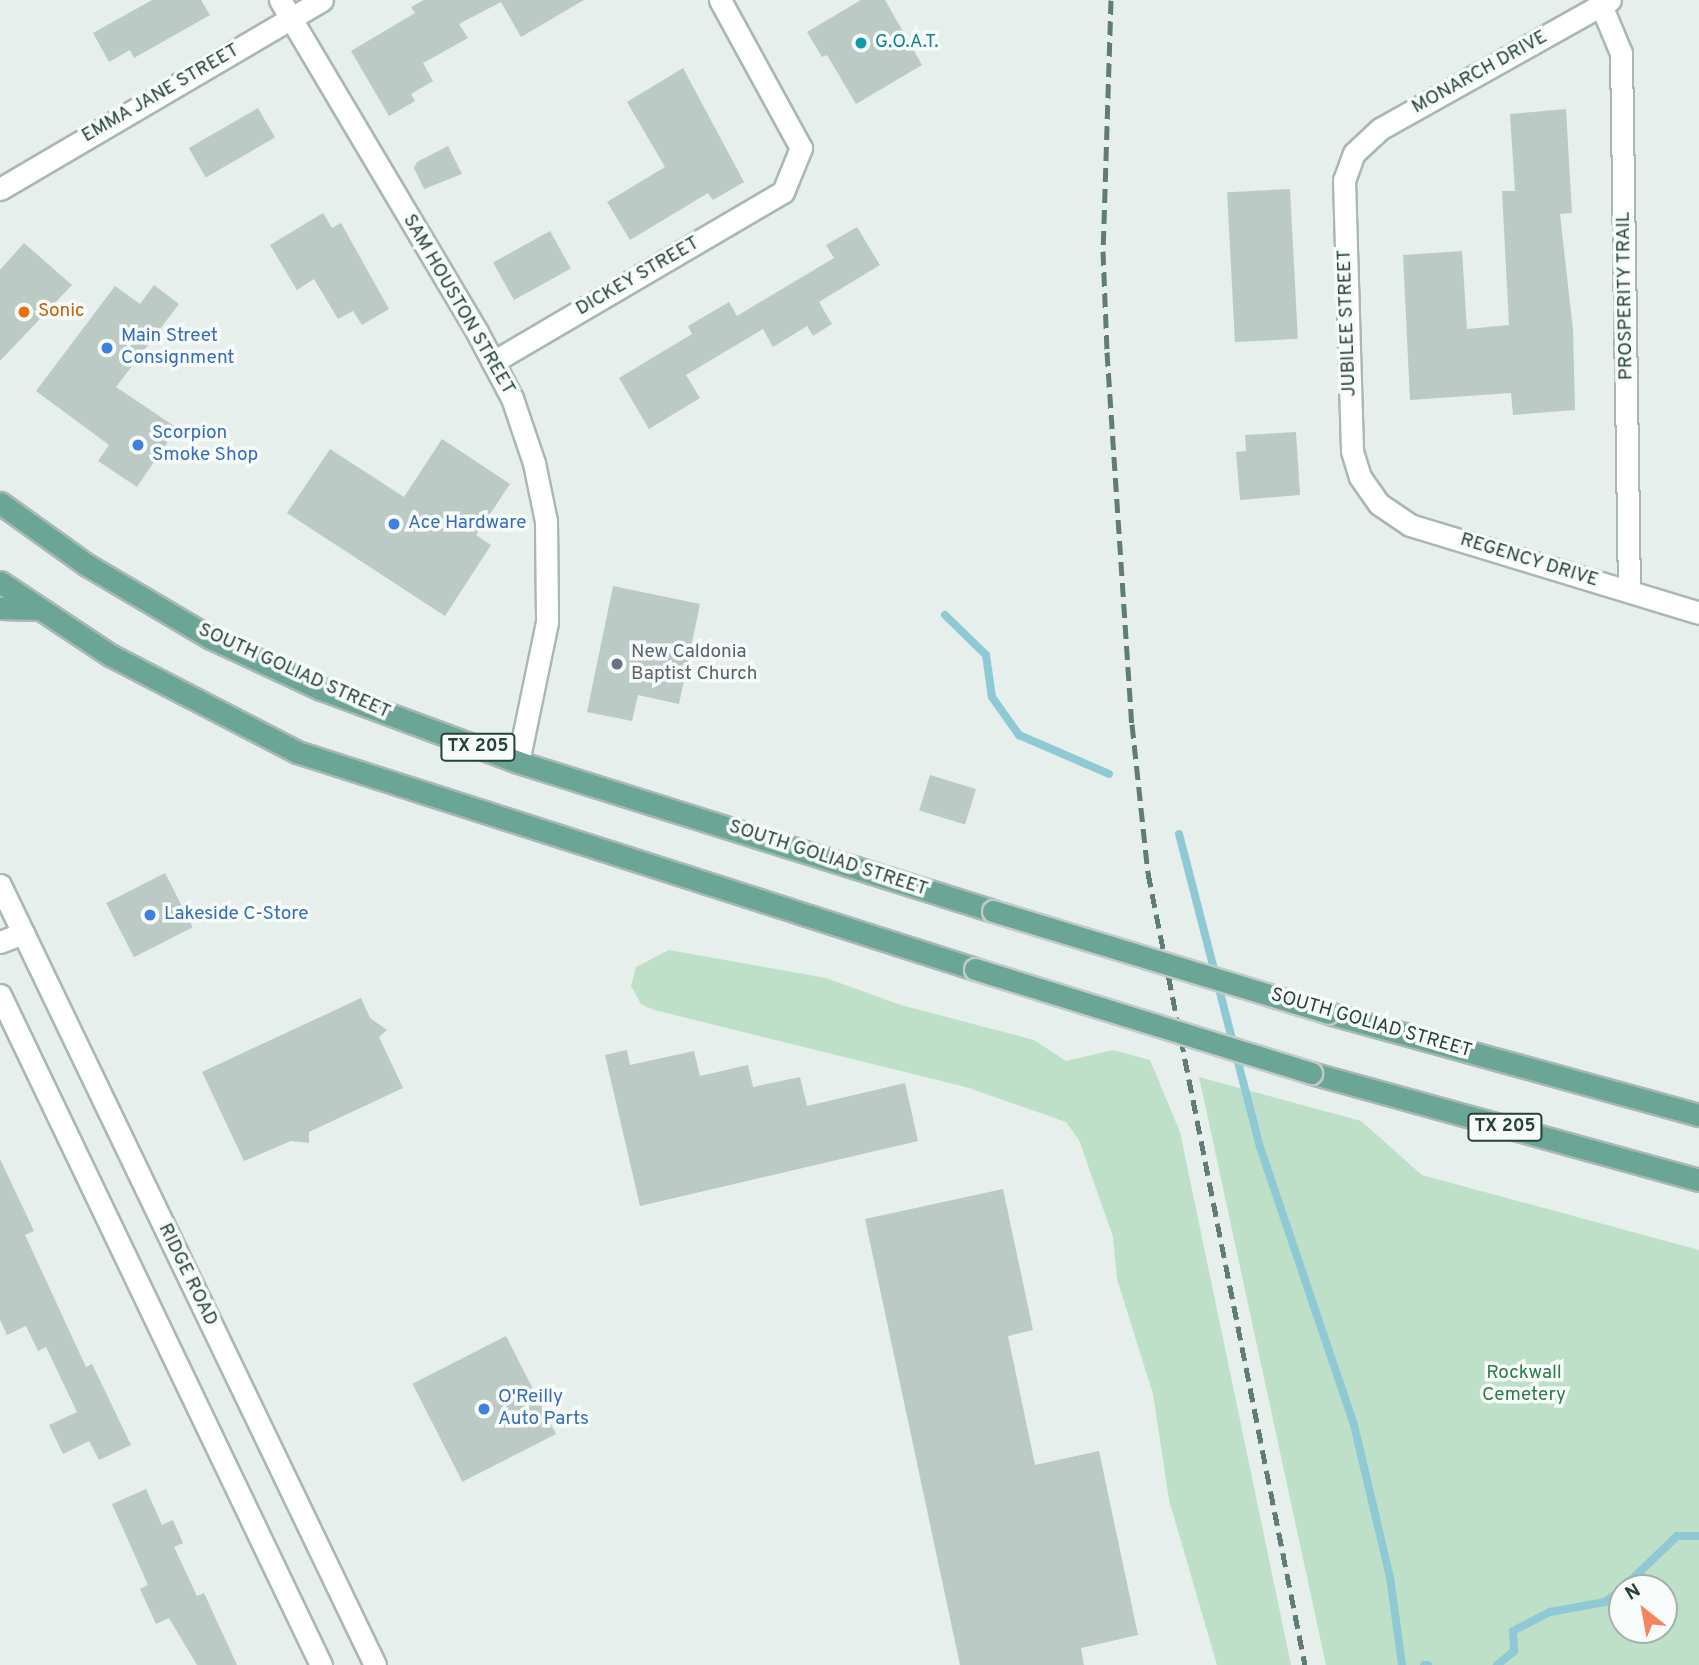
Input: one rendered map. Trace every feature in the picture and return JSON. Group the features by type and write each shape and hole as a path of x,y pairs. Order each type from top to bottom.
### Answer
{"main road":[{"name":"SOUTH GOLIAD STREET","path":"0,503 88,565 211,638 365,706 518,762 1328,1013 1699,1115"},
{"name":"TX 205","path":"0,582 110,655 297,752 975,969 1311,1073 1699,1180"},
{"path":"0,608 40,609"}],"street":[{"name":"SAM HOUSTON STREET","path":"280,0 494,362 534,463 549,561 542,657 518,762"},
{"name":"EMMA JANE STREET","path":"0,189 323,0"},
{"name":"DICKEY STREET","path":"494,362 783,192 801,148 720,0"},
{"name":"MONARCH DRIVE","path":"1354,153 1380,129 1605,3"},
{"name":"PROSPERITY TRAIL","path":"1605,3 1622,53 1629,591"},
{"name":"JUBILEE STREET","path":"1354,153 1344,180 1353,451 1369,490"},
{"name":"REGENCY DRIVE","path":"1369,490 1410,525 1699,612"},
{"name":"RIDGE ROAD","path":"0,885 6,912 23,933 375,1665"},
{"path":"0,942 23,933"},
{"path":"0,995 321,1665"}],"green space":[{"path":"669,950 826,978 901,1005 1034,1040 1066,1061 1113,1050 1150,1060 1180,1132 1291,1665 1217,1665 1169,1500 1153,1394 1117,1279 1113,1237 1079,1140 1066,1122 966,1087 654,1010 641,1004 631,986 636,967"},
{"name":"Rockwall Cemetery","path":"1199,1077 1361,1121 1422,1175 1699,1250 1699,1665 1326,1665"}],"building":[{"path":"152,0 201,0 210,15 134,58 130,50 109,62 93,33"},
{"path":"424,0 584,0 521,37 501,2 459,24 468,38 423,63 433,81 411,94 415,101 389,116 351,51 415,13 411,7"},
{"name":"G.O.A.T.","path":"861,0 885,0 922,65 856,104 827,55 822,57 807,32"},
{"path":"683,68 744,182 713,200 708,193 630,240 607,202 665,167 627,102"},
{"path":"258,108 275,137 206,177 189,148"},
{"path":"1566,109 1572,213 1560,214 1573,330 1575,410 1513,415 1511,393 1410,400 1403,255 1462,251 1467,329 1509,325 1502,191 1515,191 1510,114"},
{"path":"448,146 462,174 424,189 414,168 417,162"},
{"path":"1290,189 1298,339 1235,342 1227,192"},
{"path":"323,213 332,228 341,223 389,309 362,325 353,311 338,319 314,279 297,290 270,245"},
{"path":"857,227 880,265 819,302 832,324 813,336 807,326 773,347 763,329 686,375 700,398 649,429 619,378 692,334 688,326 729,302 737,316 834,258 826,245"},
{"path":"550,231 571,269 514,300 493,263"},
{"name":"Sonic","path":"24,243 72,285 0,361 0,270"},
{"name":"Main Street Consignment","path":"154,285 179,304 116,387 177,428 137,487 98,461 109,445 36,391 115,286 140,304"},
{"path":"1296,432 1300,495 1240,500 1236,452 1246,451 1245,435"},
{"name":"Ace Hardware","path":"442,439 510,484 476,535 491,545 445,616 287,513 330,449 404,497"},
{"path":"613,586 700,604 679,704 638,695 632,721 587,712"},
{"path":"930,775 976,789 965,824 919,810"},
{"name":"Lakeside C-Store","path":"165,873 193,927 134,957 106,903"},
{"path":"361,998 370,1018 387,1030 379,1037 403,1088 309,1132 309,1143 291,1141 244,1161 202,1072"},
{"path":"627,1050 630,1065 694,1051 700,1076 748,1065 753,1087 800,1077 807,1106 905,1083 918,1141 640,1206 605,1055"},
{"path":"0,1159 34,1231 25,1235 86,1367 92,1364 131,1445 99,1460 89,1441 63,1454 49,1425 77,1412 46,1347 38,1351 26,1326 7,1335 0,1320"},
{"path":"1003,1189 1033,1330 1008,1336 1035,1465 1099,1451 1138,1635 1081,1648 1084,1665 960,1665 865,1219"},
{"name":"O'Reilly Auto Parts","path":"506,1336 556,1434 462,1482 412,1384"},
{"path":"146,1489 162,1525 173,1520 183,1543 174,1547 197,1596 204,1593 237,1665 197,1665 169,1618 156,1624 140,1589 148,1585 112,1504"}],"waterway":[{"path":"945,615 986,655 992,697 1019,735 1109,774"},
{"path":"1179,834 1261,1150 1354,1425 1390,1577 1402,1665"},
{"path":"1638,1574 1677,1536 1699,1536"},
{"path":"1497,1665 1514,1651 1513,1631 1550,1612 1608,1600"}],"railway":[{"path":"1111,0 1103,251 1107,352 1132,724 1148,873 1305,1665"}],"place":[{"name":"G.O.A.T.","path":"861,43"},
{"name":"Sonic","path":"24,312"},
{"name":"Main Street Consignment","path":"107,348"},
{"name":"Scorpion Smoke Shop","path":"138,445"},
{"name":"Ace Hardware","path":"394,524"},
{"name":"New Caldonia Baptist Church","path":"617,664"},
{"name":"Lakeside C-Store","path":"150,915"},
{"name":"O'Reilly Auto Parts","path":"484,1409"}]}
